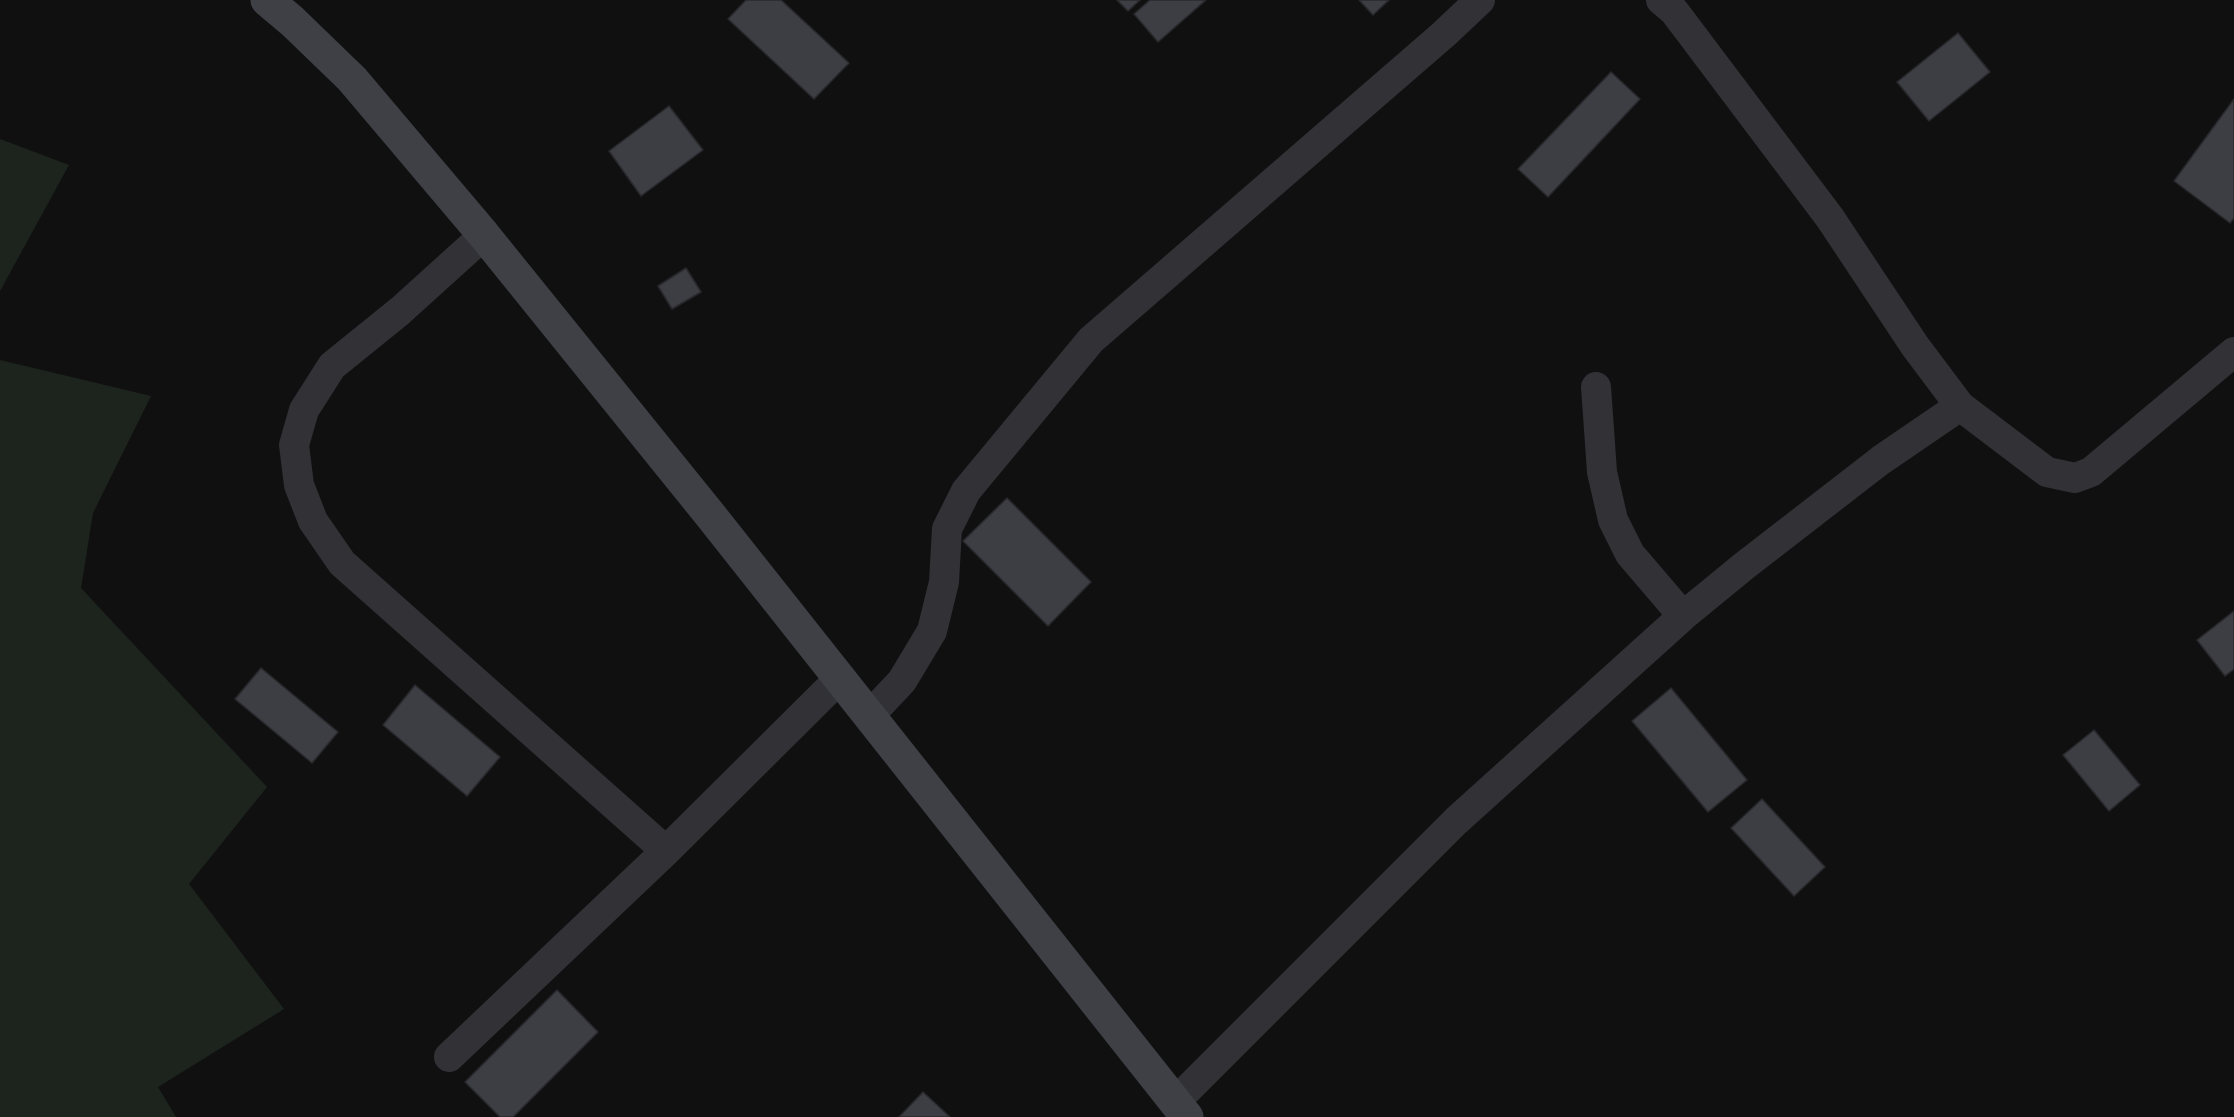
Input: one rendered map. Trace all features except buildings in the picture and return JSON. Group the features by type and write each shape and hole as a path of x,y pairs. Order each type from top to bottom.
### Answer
{"street":[{"path":"267,0 352,79 484,235 840,678 1181,1109 1456,821 1683,616 1743,566 1881,460 1960,406"},
{"path":"869,716 902,681 932,631 944,582 947,529 966,491 1091,340 1444,34 1479,0"},
{"path":"1661,0 1674,11 1830,218 1881,297 1960,406 2047,472 2075,478 2091,472 2234,352"},
{"path":"484,235 400,311 332,366 304,410 294,445 299,485 313,521 342,563 666,851"},
{"path":"1596,387 1602,472 1613,520 1630,555 1683,616"},
{"path":"449,1057 666,851 840,678"}],"shaded area":[{"path":"0,139 69,165 0,291"},
{"path":"0,360 151,396 93,513 81,588 267,787 189,884 284,1009 158,1087 176,1117 0,1117"}]}
